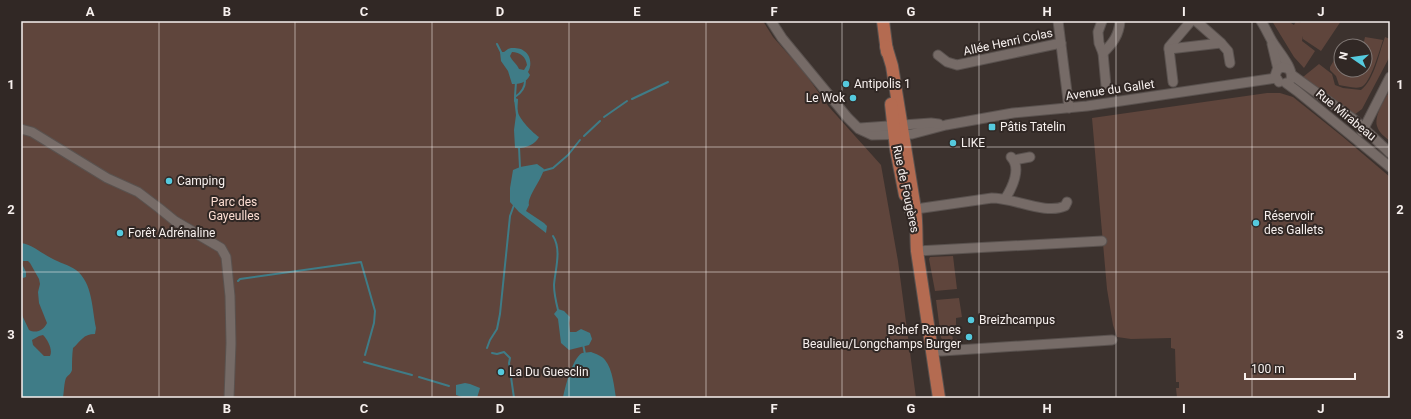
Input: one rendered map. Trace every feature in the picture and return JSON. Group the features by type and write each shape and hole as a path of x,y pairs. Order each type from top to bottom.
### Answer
{"main road":[{"name":"Rue de Fougères","path":"883,21 886,46 892,66 898,130 912,210 913,231 916,238 940,398"}],"street":[{"name":"Avenue du Gallet","path":"771,21 778,33 848,118 859,128 872,135 931,123 946,125 1009,114 1069,108 1276,78"},
{"path":"1058,21 1069,108"},
{"path":"1102,21 1098,32 1099,43 1103,53 1106,86"},
{"path":"1103,53 1112,45 1118,35 1120,21"},
{"path":"1172,82 1169,47 1191,21"},
{"path":"1196,21 1222,43 1228,51 1230,63"},
{"path":"1261,21 1291,72 1291,79 1286,83 1280,83 1276,78 1276,72 1278,69 1272,41"},
{"name":"Allée Henri Colas","path":"938,55 947,62 957,65 1061,43"},
{"path":"1169,49 1222,43"},
{"path":"1278,69 1284,67 1291,72"},
{"name":"Rue Mirabeau","path":"1291,72 1364,128 1390,153"},
{"path":"1357,140 1390,77"},
{"name":"Rue Mirabeau","path":"1286,83 1388,163"},
{"path":"21,129 32,132 107,178 138,192 174,221 221,248 226,257 230,296 231,343 229,398"},
{"path":"1005,199 1010,191 1015,176 1012,158 1030,157"},
{"path":"912,210 992,198 1005,199 1050,209 1061,208 1065,206 1067,202"},
{"path":"917,251 1102,240"},
{"path":"932,351 1112,340"}],"green space":[{"name":"Parc des Gayeulles","path":"21,21 763,21 773,37 804,72 829,107 881,165 898,261 916,398 21,398"},
{"path":"1272,21 1288,21 1294,25 1296,21 1300,23 1302,21 1341,21 1321,51 1303,39 1303,36 1302,41 1315,51 1304,68 1294,57"},
{"path":"1385,37 1390,39 1390,56 1362,109 1354,115 1303,77 1319,64 1332,74 1335,85 1343,88 1361,90 1370,78 1373,78 1373,72"},
{"path":"1373,38 1383,40 1373,69"},
{"path":"1333,62 1333,73 1330,70"},
{"path":"1337,78 1369,78 1364,85 1359,88 1339,85"},
{"path":"1390,90 1390,141 1379,131 1376,122 1380,107"},
{"path":"1267,93 1280,93 1293,97 1390,177 1390,398 1177,398 1176,388 1179,388 1179,382 1176,382 1175,349 1171,348 1171,338 1131,339 1117,337 1113,325 1107,289 1092,118"},
{"path":"953,256 957,289 935,291 929,259 930,257"},
{"path":"959,298 962,317 956,318 956,325 950,326 953,339 958,339 958,344 950,345 941,338 936,300"}],"water":[{"path":"508,49 521,49 528,55 530,61 528,72 530,75 527,80 518,84 512,84 508,71 501,61 500,52 504,52","holes":["512,52 518,53 525,60 527,65 524,70 519,69 511,58 510,56"]},
{"path":"515,98 518,99 519,115 530,129 539,137 529,146 522,148 515,148"},
{"path":"537,164 544,169 541,178 530,197 529,205 526,211 547,226 546,233 519,212 510,202 510,188 513,170 520,167"},
{"path":"21,243 33,247 51,258 76,270 82,275 89,289 96,328 95,334 82,338 73,348 72,370 65,380 63,398 21,398 21,313 29,330 34,332 40,331 47,323 39,303 39,279 28,261 23,261 22,264 26,272 26,277 23,278 21,276","holes":["43,335 48,342 51,354 50,356 44,356 33,345 32,340"]},
{"path":"558,309 564,311 570,317 570,332 576,332 581,329 590,333 592,339 589,345 569,350 561,343 558,319 554,314"},
{"path":"591,352 602,357 608,364 613,379 616,398 563,398 572,367 578,356 582,353"},
{"path":"465,383 480,388 477,398 465,398 456,395 456,385"}],"waterway":[{"path":"497,44 502,54"},
{"path":"515,101 515,97 521,92 525,84 524,80"},
{"path":"515,96 516,82"},
{"path":"632,99 668,82"},
{"path":"604,117 627,101"},
{"path":"584,136 600,121"},
{"path":"542,171 553,168 568,155 580,140"},
{"path":"519,147 520,168"},
{"path":"487,348 497,329 500,314 510,216 514,205"},
{"path":"553,236 556,242 558,254 554,285 558,310"},
{"path":"238,281 240,279 361,262 375,311 374,323 365,355"},
{"path":"583,344 585,354"},
{"path":"492,353 497,354 504,352 510,358 509,363 514,398"},
{"path":"364,362 412,375"},
{"path":"419,377 449,386"}],"place":[{"name":"Antipolis 1","path":"846,84"},
{"name":"Le Wok","path":"853,98"},
{"name":"Pâtis Tatelin","path":"992,127"},
{"name":"LIKE","path":"953,143"},
{"name":"Camping","path":"169,181"},
{"name":"Réservoir des Gallets","path":"1256,223"},
{"name":"Forêt Adrénaline","path":"120,233"},
{"name":"Breizhcampus","path":"971,320"},
{"name":"Bchef Rennes Beaulieu/Longchamps Burger","path":"969,337"},
{"name":"La Du Guesclin","path":"501,372"}]}
